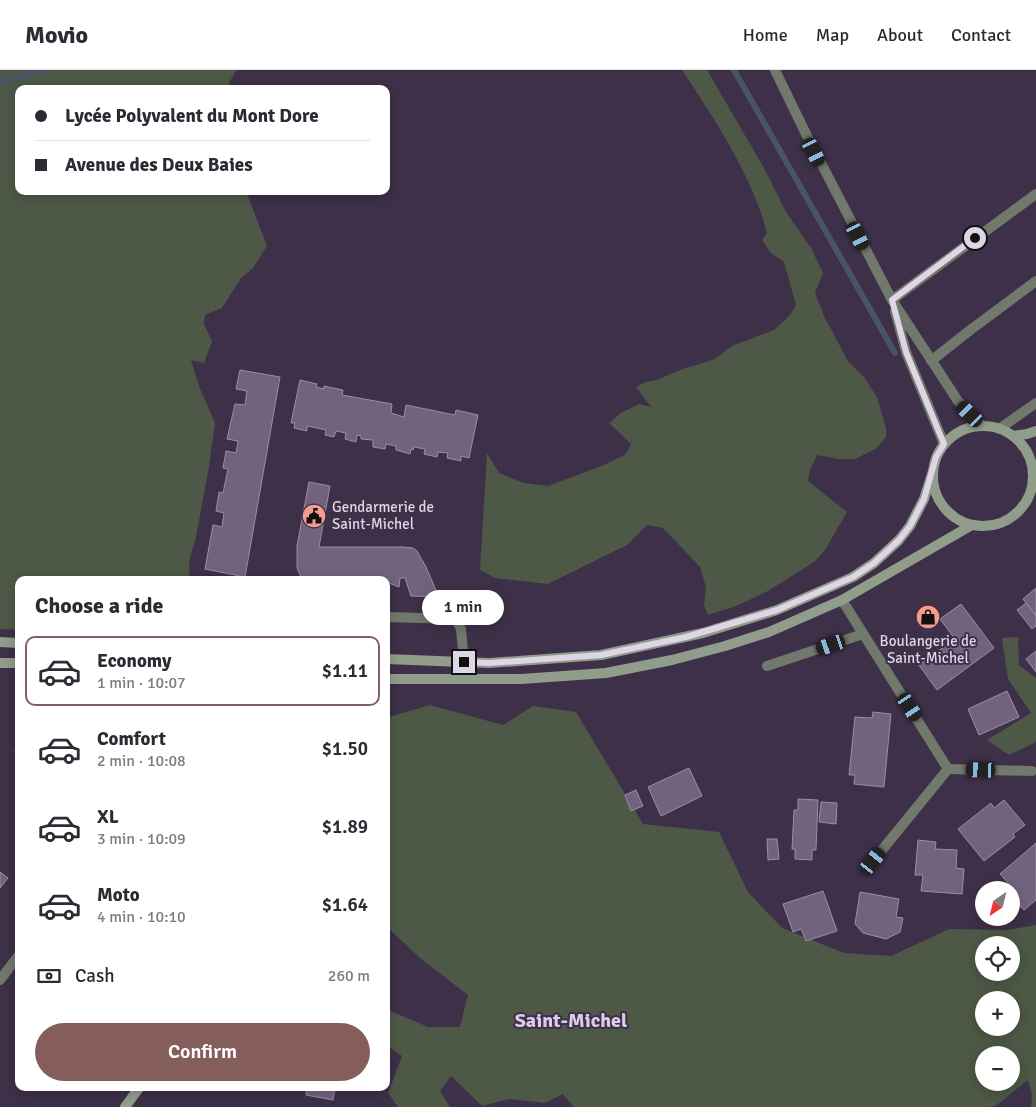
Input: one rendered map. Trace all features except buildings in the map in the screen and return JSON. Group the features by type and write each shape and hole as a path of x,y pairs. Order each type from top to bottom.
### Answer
{"main road":[{"path":"390,659 489,663 601,655 703,633 777,610 853,577 874,563 899,540 910,526 924,499 936,457 944,444 962,431 983,426 999,429 1013,436 1029,457 1034,469 1032,486 1026,501 1016,513 1003,522 988,526 972,525 959,520 947,511 938,499 934,486 933,472"},
{"path":"1013,436 1027,434 1036,430"},
{"path":"390,679 521,679 606,673 672,660 725,646 769,632 842,600 972,525"},
{"path":"0,642 15,643"},
{"path":"0,662 15,664"},
{"path":"125,1107 137,1091"}],"street":[{"path":"775,70 892,300 958,402 983,426"},
{"path":"892,300 1036,194"},
{"path":"931,361 1036,281"},
{"path":"892,300 906,352 944,444"},
{"path":"999,429 1036,403"},
{"path":"842,600 948,769"},
{"path":"390,617 456,619 461,629 464,662"},
{"path":"767,666 863,634"},
{"path":"948,769 1032,771"},
{"path":"873,861 948,769"},
{"path":"0,980 15,960"}],"green space":[{"path":"0,70 236,70 228,85 15,85 15,195 248,195 267,246 253,268 241,278 222,308 205,315 204,324 212,341 204,363 191,360 199,386 215,423 196,537 189,562 190,576 15,576 15,630 0,629"},
{"path":"682,70 707,70 764,168 786,212 811,248 823,273 815,293 824,316 848,361 864,377 877,397 886,428 886,437 877,448 855,459 839,459 817,455 810,470 808,481 847,512 825,550 814,562 768,591 736,606 708,615 704,605 706,587 700,567 663,528 647,525 627,545 548,584 495,578 480,570 487,453 499,473 524,483 548,486 604,465 626,454 631,444 609,423 621,413 639,404 651,407 636,387 715,359 732,346 774,330 790,315 796,305 784,262 770,252 762,240 767,233 752,190 742,169 719,128"},
{"path":"1018,637 1019,665 1036,678 1036,742 1009,755 987,740 1031,713 1008,679 1002,638"},
{"path":"430,705 503,725 533,706 576,712 643,824 719,832 748,892 782,928 844,953 891,956 949,929 1008,930 1036,925 1036,1107 1031,1107 1032,1095 1028,1080 1020,1086 1020,1046 975,1046 975,1091 1014,1091 997,1105 991,1107 574,1107 563,1094 545,1103 509,1099 482,1106 451,1076 440,1091 450,1107 398,1107 388,1093 402,1056 390,1048 390,1011 428,1027 460,1027 468,995 421,959 390,930 390,717"}],"waterway":[{"path":"0,82 45,70"},
{"path":"734,70 895,353"}],"place":[{"name":"Gendarmerie de Saint-Michel","path":"314,516"},
{"name":"Boulangerie de Saint-Michel","path":"928,617"}],"district":[{"name":"Saint-Michel","path":"571,1020"}],"route":[{"path":"464,662 489,663 601,655 703,633 777,610 853,577 874,563 899,540 910,526 924,499 936,457 944,444 906,352 892,300 975,238"}]}
